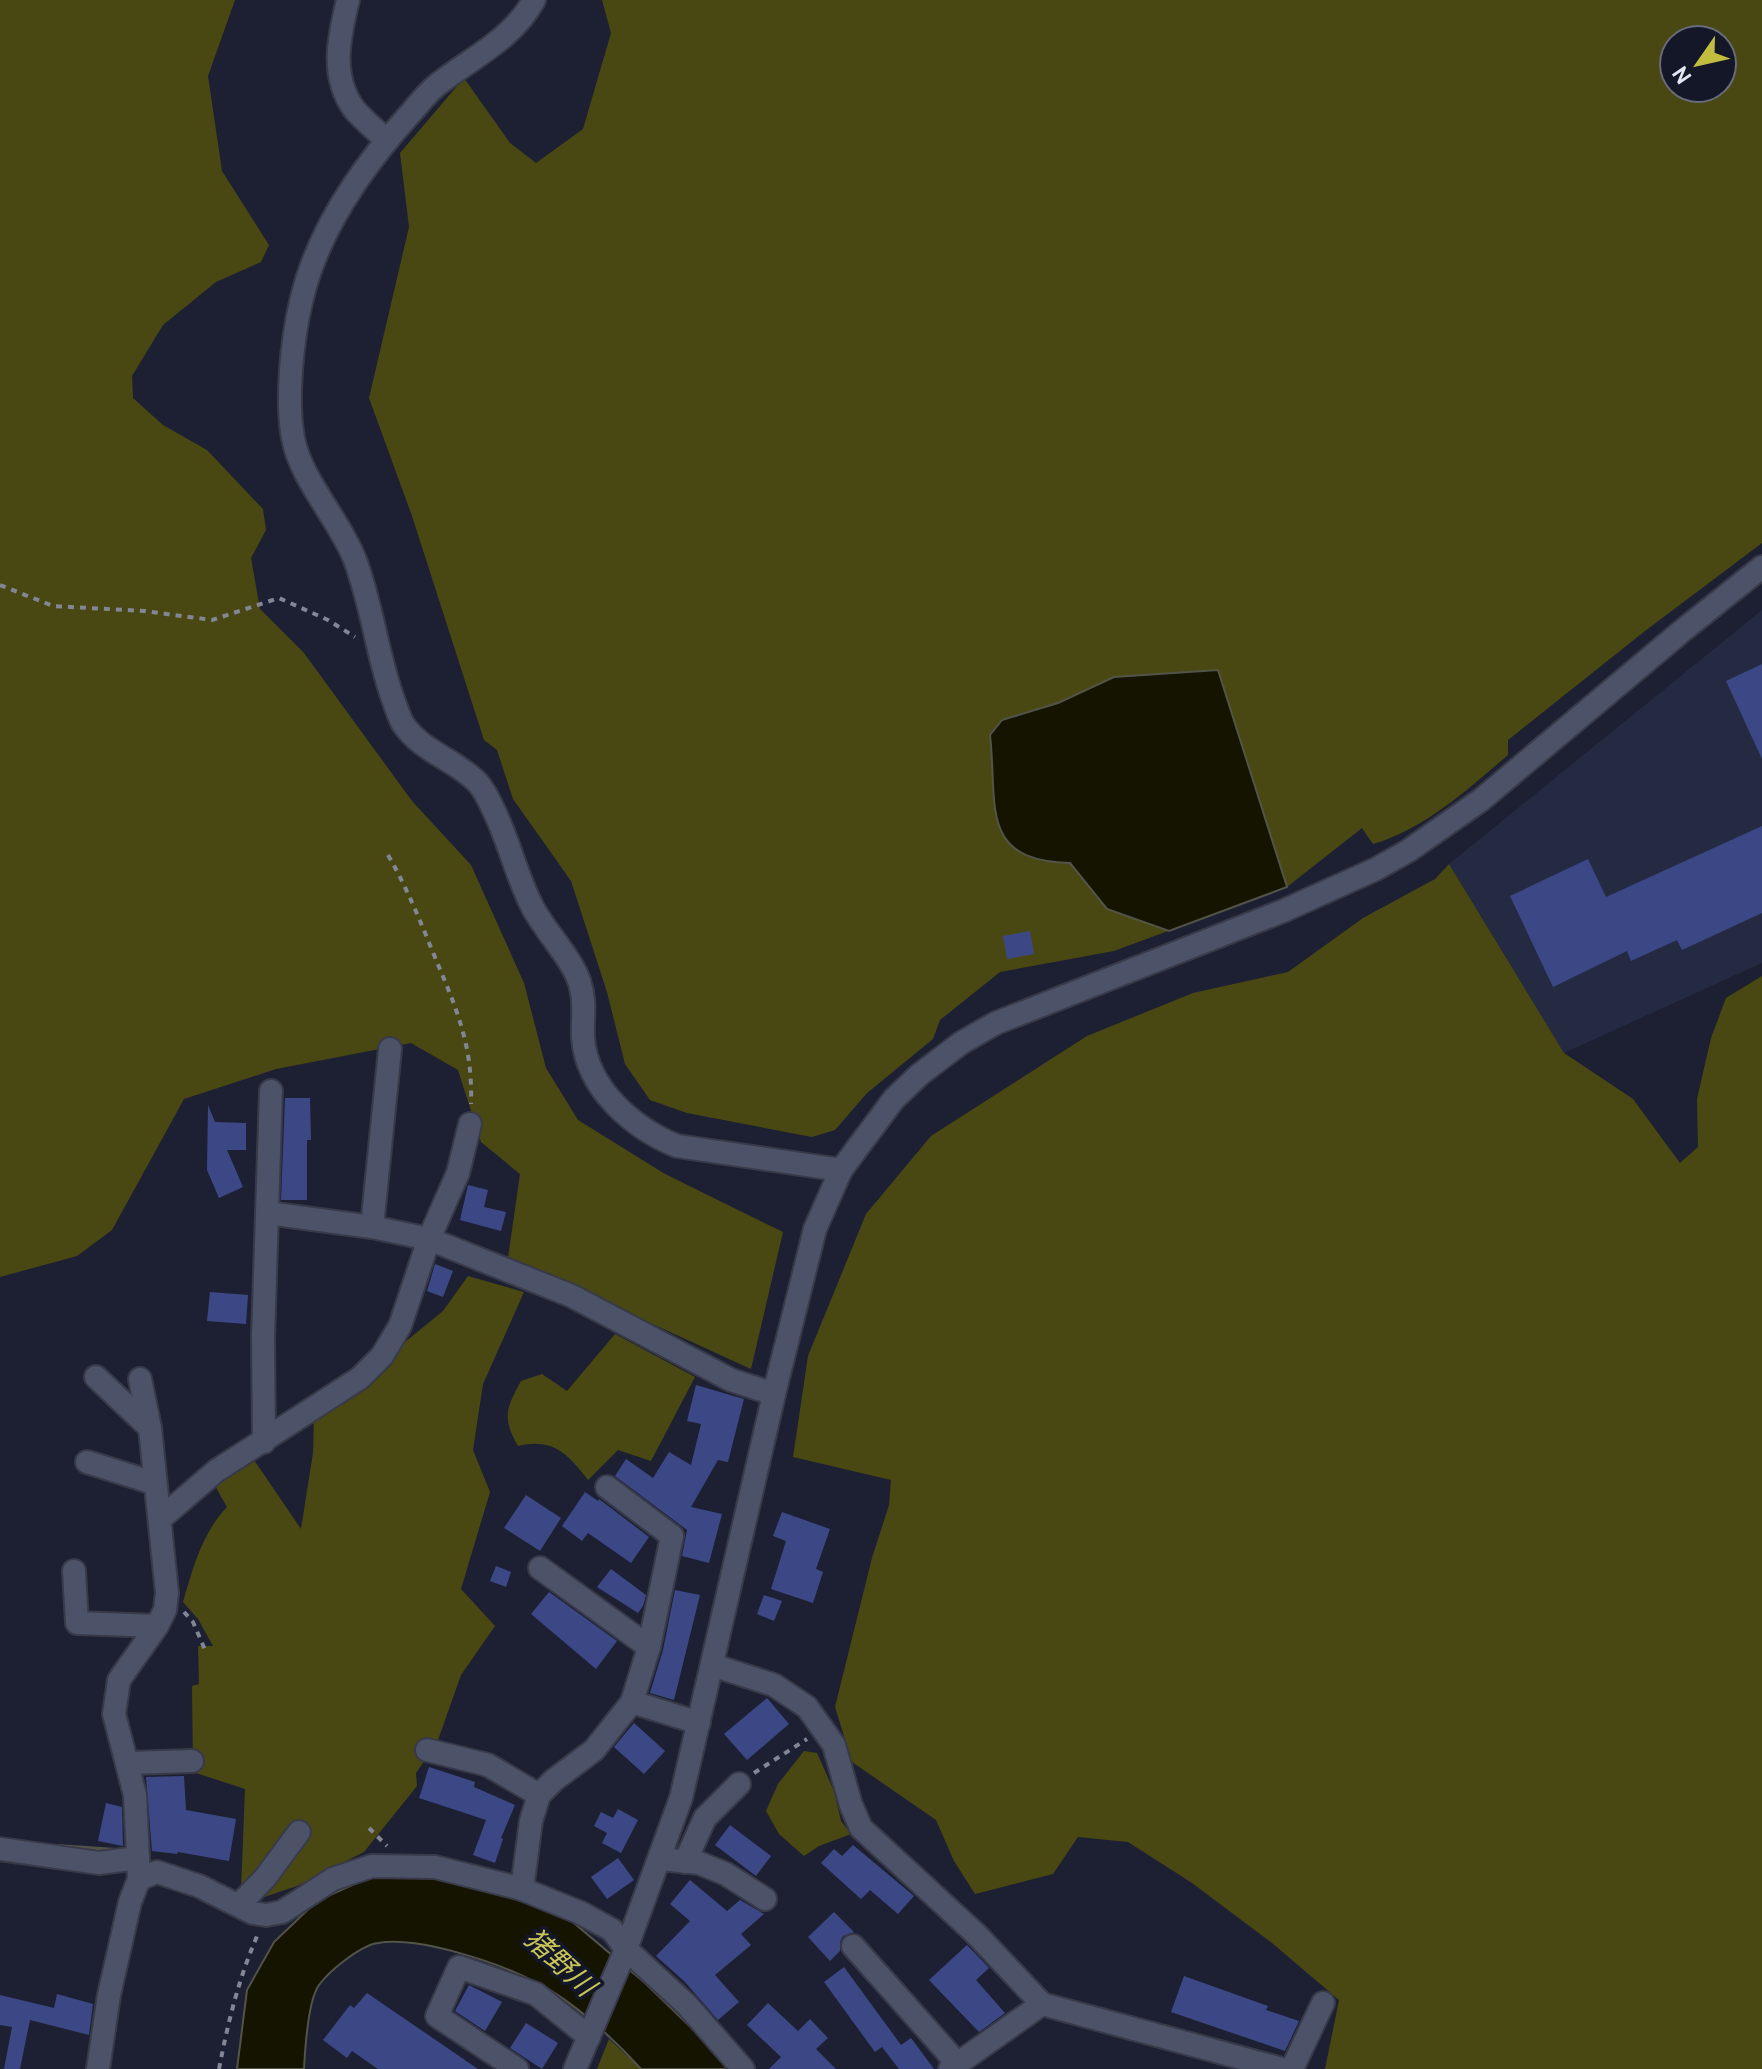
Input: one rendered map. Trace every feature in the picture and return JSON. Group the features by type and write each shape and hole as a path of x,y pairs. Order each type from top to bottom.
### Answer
{"street":[{"path":"348,0 341,27 337,74 354,108 386,140"},
{"path":"534,0 526,15 504,37 435,86 386,140 335,213 314,256 300,304 291,372 293,439 301,461 354,558 402,723 426,748 479,784 495,812 533,907 580,981 587,1058 595,1080 607,1098 657,1138 677,1146 841,1170"},
{"path":"575,2069 626,1949 681,1798 815,1229 841,1170 894,1099 961,1043 1038,1004 1323,894 1419,844 1481,800 1762,567"},
{"path":"372,1227 390,1049"},
{"path":"264,1442 263,1338 271,1091"},
{"path":"160,1519 216,1471 360,1378 382,1356 400,1326 429,1239 458,1173 470,1124"},
{"path":"267,1213 372,1227 429,1239 572,1296 731,1380 774,1394"},
{"path":"96,1377 150,1428"},
{"path":"98,2069 109,1995 138,1869 135,1795 114,1714 119,1680 157,1626 165,1610 167,1593 150,1428 140,1379"},
{"path":"87,1462 154,1483"},
{"path":"522,1889 531,1821 539,1795 594,1750 632,1702 649,1647 672,1536 607,1487"},
{"path":"540,1568 649,1647"},
{"path":"74,1571 77,1623 157,1626"},
{"path":"712,1665 774,1685 807,1707 834,1745 861,1828 976,1934 1042,2004 1282,2069"},
{"path":"632,1702 699,1723"},
{"path":"427,1750 488,1765 539,1795"},
{"path":"128,1763 192,1761"},
{"path":"685,1862 705,1818 739,1784"},
{"path":"239,1905 265,1878 299,1832"},
{"path":"0,1849 157,1872 199,1886 253,1913 266,1915 282,1912 333,1879 372,1866 435,1867 522,1889 581,1913 612,1930 626,1949 687,2005 743,2069"},
{"path":"661,1859 699,1863 726,1874 765,1899"},
{"path":"853,1946 953,2066 1042,2004"},
{"path":"517,2069 437,2016 459,1967 536,1994 590,2034"},
{"path":"1292,2069 1323,2003"}],"path":[{"path":"0,585 53,606 144,611 212,620 279,598 328,620 371,648 380,650"},
{"path":"388,855 405,884 462,1024 472,1075 470,1124"},
{"path":"167,1593 193,1622 206,1652"},
{"path":"739,1784 823,1730"},
{"path":"369,1828 386,1843"},
{"path":"219,2069 227,2025 244,1965 266,1915"}],"shaded area":[{"path":"0,0 235,0 208,76 222,171 269,245 261,262 216,282 163,325 132,376 133,398 163,425 207,450 263,509 266,530 251,558 260,609 304,653 412,801 471,865 524,983 546,1068 578,1120 665,1174 783,1232 751,1369 508,1258 520,1174 481,1142 458,1070 411,1043 276,1069 184,1099 112,1230 77,1256 0,1277"},
{"path":"602,0 1762,0 1762,543 1508,740 1508,755 1461,794 1410,829 1373,844 1362,828 1287,887 1114,951 1000,972 940,1020 933,1039 867,1093 835,1130 812,1137 687,1113 650,1100 625,1064 607,992 571,881 513,799 497,750 484,740 412,516 369,398 409,227 400,153 464,78 510,143 536,163 583,129 611,33"},
{"path":"1762,610 1762,963 1564,1053 1449,864"},
{"path":"1449,864 1564,1053 1633,1099 1680,1163 1698,1147 1697,1099 1711,1038 1726,998 1762,976 1762,2069 1325,2069 1339,2000 1272,1943 1192,1883 1128,1842 1078,1837 1053,1874 975,1894 954,1861 936,1820 852,1762 835,1707 872,1558 889,1505 891,1480 793,1457 808,1356 866,1214 931,1136 1087,1036 1193,993 1288,972 1363,918 1435,879"},
{"path":"468,1276 524,1292 483,1384 473,1450 490,1492 461,1589 495,1626 461,1675 438,1740 420,1746 427,1757 416,1773 417,1786 364,1852 297,1886 261,1898 241,1890 245,1789 193,1772 192,1686 199,1684 198,1646 213,1646 198,1619 183,1602 205,1540 227,1507 210,1477 252,1457 301,1529 313,1453 314,1414 382,1346 405,1342 443,1311"},
{"path":"615,1334 695,1377 651,1461 618,1450 588,1480 566,1455 550,1446 518,1446 510,1428 508,1413 521,1381 542,1374 567,1391"},
{"path":"804,1751 817,1753 834,1791 841,1821 851,1834 819,1846 804,1856 779,1834 766,1811 778,1784"},
{"path":"609,2039 641,2069 597,2069"}],"water":[{"path":"1218,670 1287,887 1169,931 1107,909 1070,863 1040,860 1020,852 1006,840 998,824 995,805 990,735 1002,720 1058,703 1114,677"},
{"name":"猪野川","path":"383,1871 443,1877 556,1908 645,1983 734,2069 641,2069 592,2022 537,1983 459,1953 415,1943 395,1942 378,1943 354,1953 319,1985 310,2013 304,2069 237,2069 247,1990 274,1942 317,1901"}],"building":[{"path":"1762,664 1762,759 1726,681"},
{"path":"1762,826 1762,913 1682,950 1677,940 1631,961 1627,951 1553,987 1510,896 1588,859 1606,897"},
{"path":"1030,931 1034,954 1007,959 1003,936"},
{"path":"285,1098 310,1098 307,1200 281,1200"},
{"path":"208,1105 215,1122 246,1123 246,1150 227,1150 243,1187 219,1198 207,1170"},
{"path":"468,1185 488,1190 484,1207 506,1212 501,1231 460,1220"},
{"path":"435,1264 453,1271 443,1297 427,1291"},
{"path":"210,1292 248,1295 246,1324 207,1321"},
{"path":"696,1385 744,1399 728,1462 718,1460 691,1507 722,1514 709,1563 682,1556 687,1530 615,1476 626,1459 653,1478 669,1452 691,1465 701,1424 687,1421"},
{"path":"585,1492 649,1537 631,1563 588,1533 582,1541 562,1526"},
{"path":"526,1495 561,1518 540,1551 504,1528"},
{"path":"782,1512 830,1529 816,1569 823,1572 813,1603 771,1589 786,1541 773,1536"},
{"path":"496,1566 511,1572 506,1587 490,1581"},
{"path":"611,1569 646,1595 638,1613 597,1587"},
{"path":"675,1590 700,1595 674,1700 650,1693 663,1650"},
{"path":"549,1592 617,1641 596,1669 531,1614"},
{"path":"764,1595 782,1601 774,1621 757,1614"},
{"path":"767,1698 789,1724 747,1760 724,1734"},
{"path":"634,1723 665,1751 644,1774 614,1747"},
{"path":"429,1767 475,1782 474,1787 515,1805 501,1838 495,1863 473,1855 486,1820 419,1798"},
{"path":"184,1776 186,1810 236,1819 229,1861 152,1851 146,1777"},
{"path":"106,1803 122,1807 123,1846 98,1841"},
{"path":"618,1809 638,1820 621,1853 602,1843 607,1833 594,1826 601,1812 613,1818"},
{"path":"730,1825 771,1856 756,1876 715,1845"},
{"path":"853,1845 914,1896 898,1914 870,1890 861,1899 821,1863 834,1849 842,1856"},
{"path":"618,1858 634,1880 607,1899 591,1877"},
{"path":"690,1880 727,1911 740,1900 764,1914 741,1934 751,1945 715,1975 739,2002 718,2020 685,1982 656,1956 690,1921 670,1904"},
{"path":"834,1912 854,1932 843,1936 840,1951 830,1961 808,1937"},
{"path":"967,1945 989,1968 976,1980 1005,2013 979,2032 929,1980"},
{"path":"844,1967 901,2045 911,2038 934,2069 899,2069 882,2047 875,2052 824,1982"},
{"path":"1184,1976 1268,2006 1266,2010 1299,2021 1285,2051 1171,2012"},
{"path":"469,1985 502,2002 485,2031 455,2011"},
{"path":"367,1993 478,2069 378,2069 352,2051 347,2058 323,2040 350,2005 354,2008"},
{"path":"57,1994 93,2004 89,2035 30,2020 20,2069 4,2069 12,2027 0,2025 0,1995 54,2008"},
{"path":"768,2003 798,2031 810,2019 828,2038 816,2049 836,2069 769,2069 781,2057 747,2025"},
{"path":"526,2023 558,2043 542,2069 510,2048"}],"waterway":[{"path":"56,1847 116,1851"}]}
